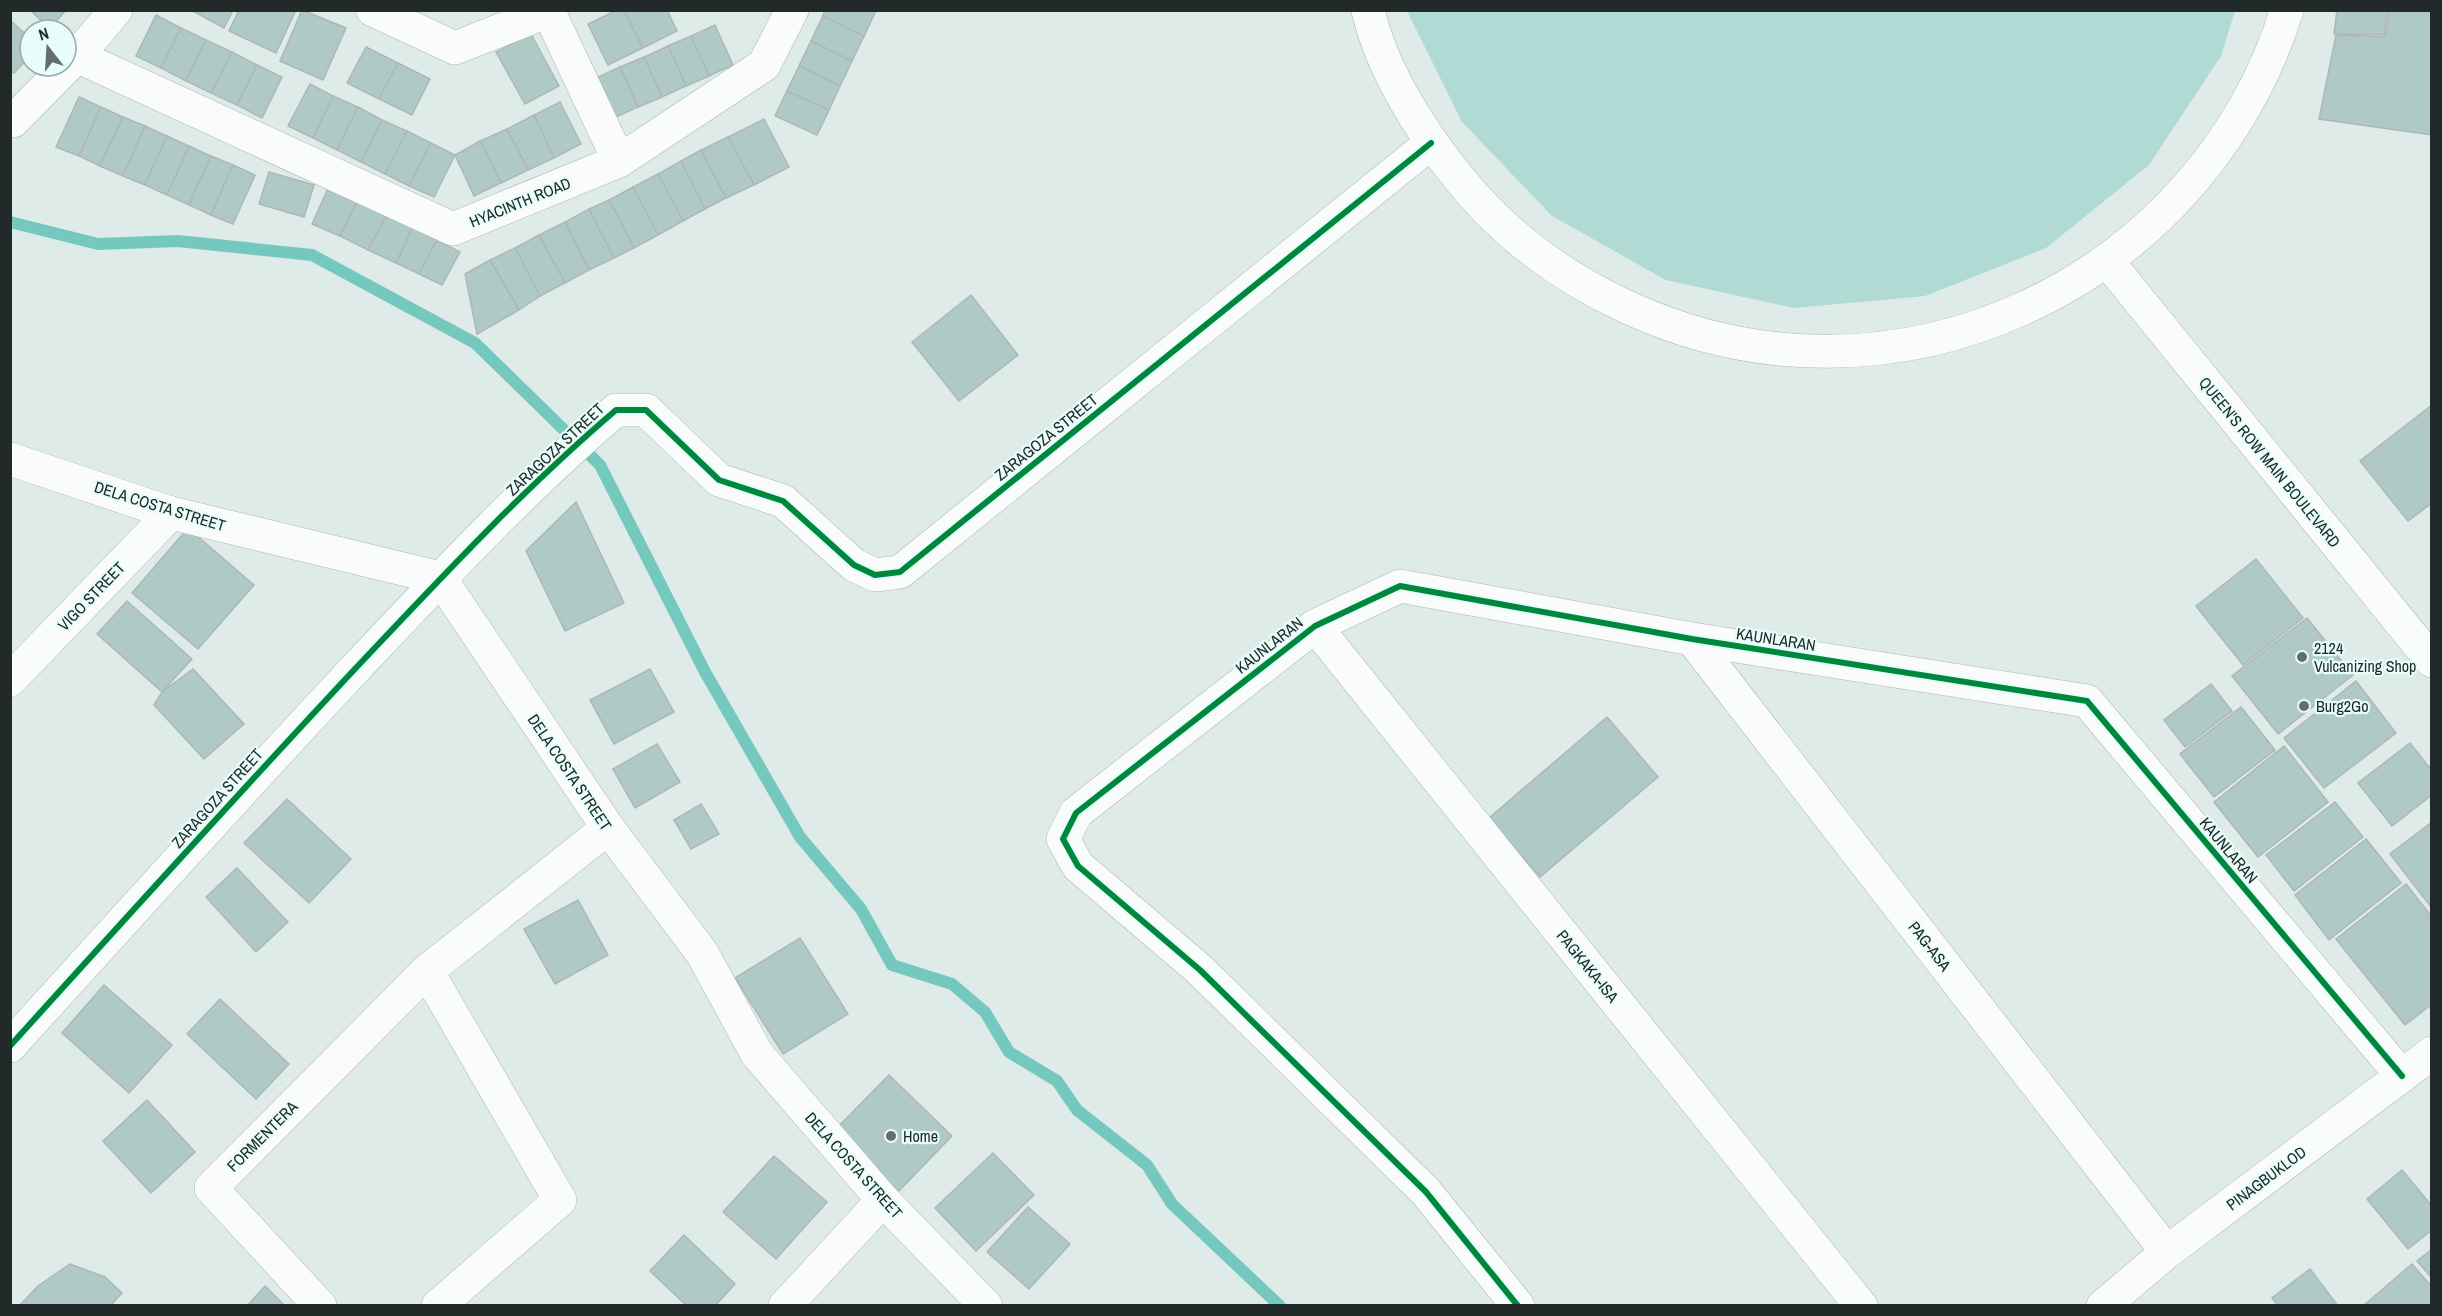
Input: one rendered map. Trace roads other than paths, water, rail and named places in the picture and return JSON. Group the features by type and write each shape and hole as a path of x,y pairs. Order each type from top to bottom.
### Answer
{"street":[{"path":"78,55 116,10"},
{"path":"373,10 455,48 549,11 619,161"},
{"name":"HYACINTH ROAD","path":"78,56 453,229 619,161 764,66 792,10"},
{"path":"1368,10 1395,82 1431,143 1477,201 1532,251 1594,292 1662,323 1734,343 1807,352 1882,348 1955,334 2026,309 2108,262 2161,218 2207,166 2246,109 2275,47 2287,10"},
{"path":"10,119 13,121 55,78"},
{"name":"ZARAGOZA STREET","path":"10,1046 250,782 440,578 566,452 616,410 646,410 719,480 783,501 854,564 875,575 900,572 1431,143"},
{"name":"QUEEN'S ROW MAIN BOULEVARD","path":"2108,262 2432,661"},
{"name":"DELA COSTA STREET","path":"10,459 171,513 440,578 608,828 702,953 757,1054 883,1200 986,1305"},
{"name":"VIGO STREET","path":"10,680 171,513"},
{"name":"KAUNLARAN","path":"1518,1305 1426,1192 1200,970 1078,866 1063,839 1076,813 1315,626 1400,586 1692,639 2087,701 2402,1076"},
{"name":"PAGKAKA-ISA","path":"1315,626 1861,1305"},
{"name":"PAG-ASA","path":"1692,639 2167,1252"},
{"name":"FORMENTERA","path":"320,1305 211,1188 427,970 608,828"},
{"path":"427,970 560,1200 438,1305"},
{"name":"PINAGBUKLOD","path":"2103,1305 2167,1252 2432,1053"},
{"path":"785,1305 883,1200"}],"waterway":[{"path":"10,222 98,244 178,241 312,255 475,343 600,465 705,672 800,837 861,909 892,965 952,984 985,1012 1009,1052 1057,1081 1077,1110 1147,1165 1172,1204 1280,1306"}],"place":[{"name":"2124 Vulcanizing Shop","path":"2302,657"},
{"name":"Burg2Go","path":"2304,706"},
{"name":"Home","path":"891,1136"}]}
